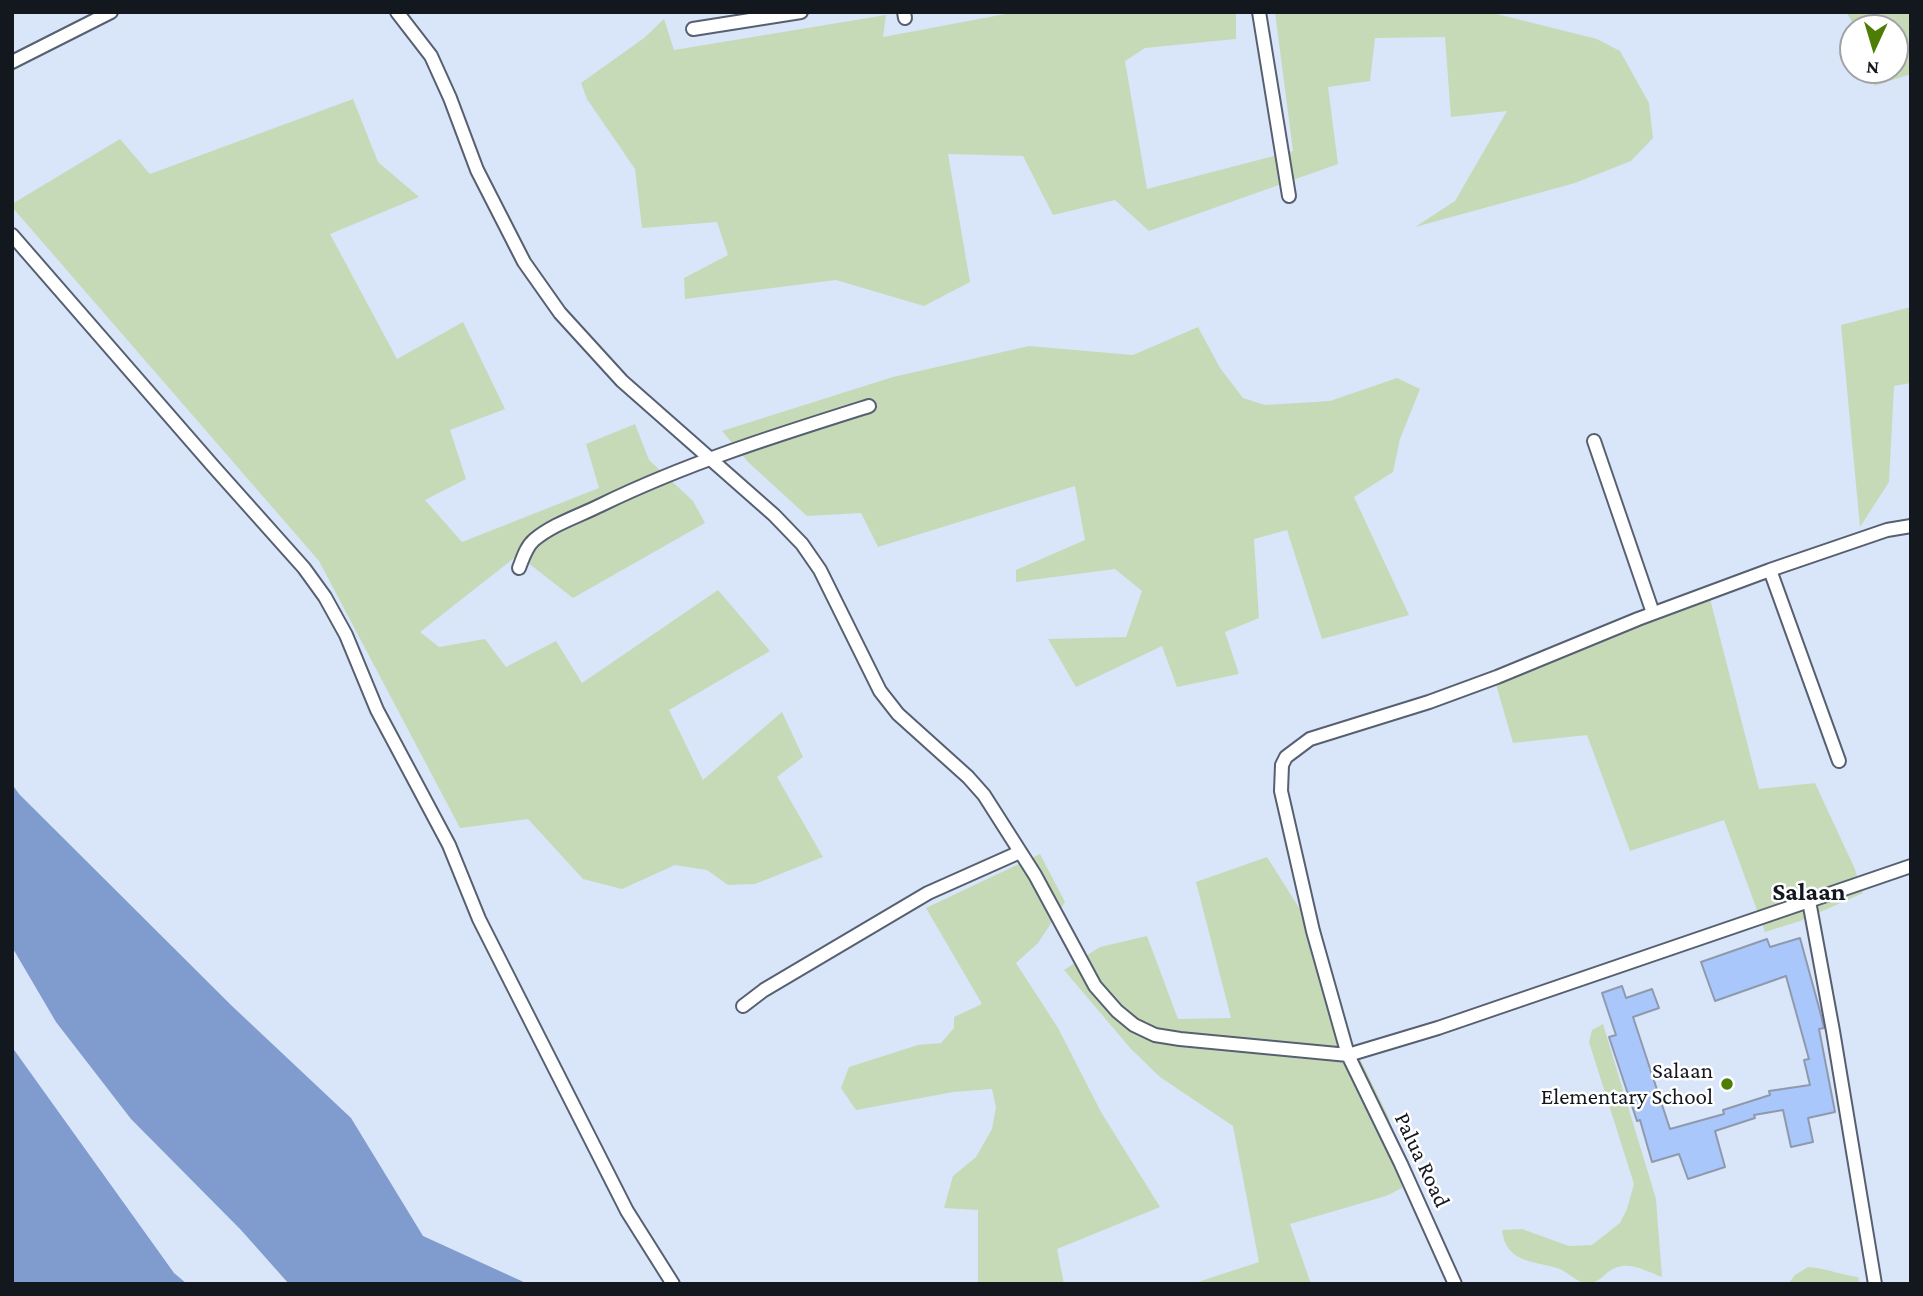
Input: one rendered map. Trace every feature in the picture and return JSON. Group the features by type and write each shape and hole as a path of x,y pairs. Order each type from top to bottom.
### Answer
{"street":[{"path":"12,62 111,12"},
{"path":"397,12 431,56 477,170 532,272 560,313 622,381 774,514 802,544 820,570 880,691 898,714 968,777 984,795 1020,852 1095,986 1117,1011 1134,1025 1155,1035 1348,1055 1437,1028 1911,866"},
{"path":"693,29 739,17 802,12"},
{"path":"1259,12 1289,197"},
{"path":"12,235 304,568 325,597 346,635 377,710 407,770 449,845 479,919 521,1002 627,1211 673,1284"},
{"path":"519,568 528,547 549,530 623,495 708,458 869,406"},
{"path":"1594,441 1653,614 1886,530 1911,526"},
{"path":"1770,570 1839,761"},
{"name":"Palua Road","path":"1455,1284 1348,1055 1313,931 1284,803 1281,775 1286,757 1310,739 1429,702 1653,614"},
{"path":"743,1006 764,990 928,892 1020,852"},
{"path":"1809,901 1875,1284"}],"green space":[{"path":"1016,12 1236,12 1236,39 1145,48 1125,61 1147,189 1293,151 1275,12 1489,12 1597,39 1620,51 1649,103 1653,138 1631,161 1575,183 1415,227 1455,201 1507,111 1451,117 1445,37 1375,38 1370,81 1328,87 1338,164 1149,231 1115,200 1053,215 1023,156 948,154 970,282 924,306 836,280 685,299 684,278 728,255 717,222 642,228 635,169 587,99 581,83 644,38 664,19 674,50 886,15 883,37"},
{"path":"1846,12 1911,12 1911,74 1909,75 1909,14"},
{"path":"353,99 378,162 419,197 330,234 397,359 463,322 505,409 450,430 466,479 425,500 462,542 599,488 586,444 635,424 649,460 693,501 705,523 573,598 518,555 420,632 439,647 485,639 506,667 556,641 582,683 718,590 770,651 669,710 703,780 782,712 803,757 777,777 823,857 755,884 728,885 707,870 675,865 622,889 583,879 528,819 460,828 319,561 12,207 12,204 120,139 150,174"},
{"path":"1911,307 1911,383 1894,386 1889,482 1860,527 1841,325"},
{"path":"1198,327 1220,368 1243,398 1265,405 1330,401 1397,378 1420,389 1400,439 1393,472 1354,497 1409,615 1322,639 1287,530 1254,539 1259,618 1225,632 1239,674 1177,687 1162,646 1076,687 1048,639 1126,637 1142,591 1115,569 1016,582 1016,570 1085,540 1075,486 878,547 861,513 807,516 748,462 722,431 893,377 1029,346 1133,355"},
{"path":"1708,591 1759,789 1815,783 1854,867 1863,893 1800,921 1765,932 1724,820 1630,851 1587,735 1513,743 1493,674"},
{"path":"1040,854 1065,902 1038,943 1016,963 1058,1028 1101,1112 1160,1207 1057,1249 1064,1284 978,1284 978,1210 944,1208 953,1176 976,1157 992,1129 996,1107 992,1089 953,1092 856,1110 841,1088 849,1067 918,1045 941,1043 954,1028 954,1017 982,1004 926,908"},
{"path":"1267,857 1327,952 1346,1030 1389,1118 1402,1188 1386,1196 1290,1224 1311,1284 1192,1284 1259,1262 1233,1126 1160,1077 1131,1049 1064,970 1100,947 1147,936 1178,1019 1231,1018 1196,882"},
{"path":"1603,1024 1656,1199 1662,1277 1634,1267 1621,1266 1596,1281 1585,1284 1560,1269 1516,1255 1504,1241 1502,1230 1522,1229 1569,1246 1592,1245 1620,1223 1627,1209 1634,1184 1589,1042 1592,1030"},
{"path":"1808,1267 1858,1277 1860,1284 1788,1284 1795,1275"}],"water":[{"path":"12,784 232,1006 351,1118 423,1236 528,1284 289,1284 241,1230 131,1119 56,1022 12,947"},
{"path":"12,1047 174,1273 187,1284 12,1284"}],"building":[{"path":"1800,938 1824,1028 1819,1029 1835,1112 1808,1118 1813,1142 1791,1147 1783,1110 1754,1115 1755,1118 1715,1131 1725,1167 1688,1179 1679,1154 1652,1162 1640,1120 1637,1121 1609,1037 1616,1035 1602,993 1622,986 1626,998 1652,989 1659,1008 1633,1017 1670,1129 1724,1114 1723,1110 1770,1095 1769,1091 1810,1085 1804,1060 1809,1059 1786,976 1715,1001 1701,962 1767,939 1770,947"}],"place":[{"name":"Salaan Elementary School","path":"1727,1084"}],"district":[{"name":"Salaan","path":"1809,892"}]}
